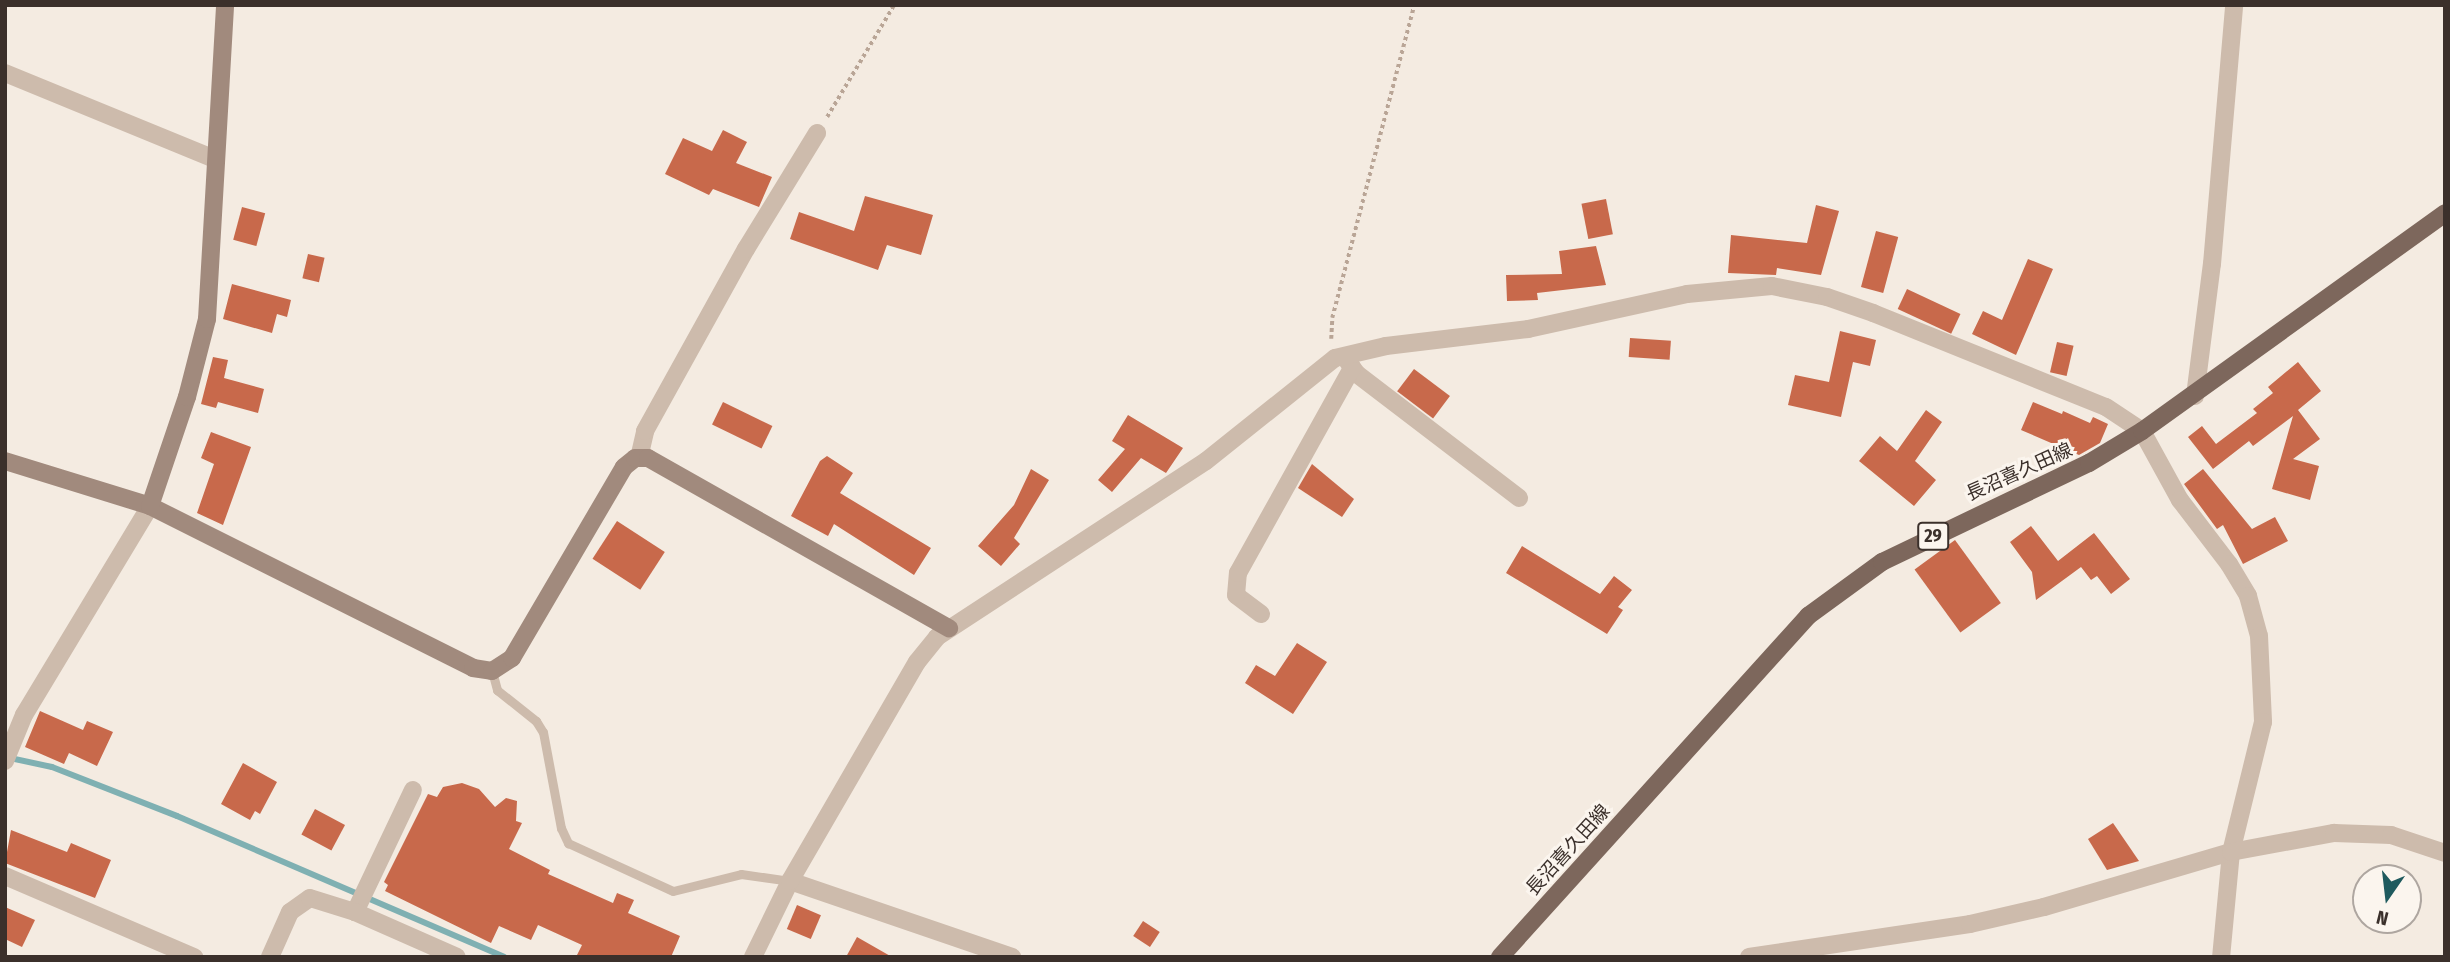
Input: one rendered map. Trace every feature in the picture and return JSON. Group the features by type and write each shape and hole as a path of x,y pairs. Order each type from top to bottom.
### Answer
{"main road":[{"name":"長沼喜久田線","path":"1500,957 1808,616 1882,562 2089,463 2142,431 2195,396 2445,213"}],"street":[{"path":"5,761 8,742 150,506 203,343 211,281 215,159 225,5"},
{"path":"2195,396 2212,264 2234,5"},
{"path":"5,73 215,159"},
{"path":"639,458 652,418 746,249 817,133"},
{"path":"753,957 790,881 918,662 949,628 1206,461 1344,361 1528,329 1687,294 1772,286 1873,313 2106,407 2142,431 2180,500 2248,596 2259,636 2263,722 2231,852 2221,957"},
{"path":"1344,361 1519,499"},
{"path":"1261,614 1236,596 1238,573 1344,361"},
{"path":"5,461 150,506 461,664 492,671 512,658 624,467 639,458 648,458 949,628"},
{"path":"355,912 413,790"},
{"path":"1749,957 1982,921 2231,852 2361,831 2391,835 2445,853"},
{"path":"5,876 194,957"},
{"path":"790,881 1012,957"},
{"path":"270,957 290,912 303,900 320,900 355,912 457,957"}],"lane":[{"path":"492,671 497,690 527,713 542,732 561,828 568,843 673,891 741,874 790,881"}],"path":[{"path":"817,133 894,5"},
{"path":"1344,361 1332,318 1414,5"}],"building":[{"path":"723,130 747,142 736,163 772,177 759,207 713,189 709,195 665,174 683,138 712,151"},
{"path":"865,196 933,215 921,255 887,245 878,270 790,239 799,212 854,231"},
{"path":"1606,199 1613,234 1588,239 1581,204"},
{"path":"1816,205 1839,211 1821,275 1777,268 1776,275 1728,273 1731,235 1807,243"},
{"path":"242,207 265,213 256,246 233,240"},
{"path":"1876,231 1898,237 1883,293 1861,287"},
{"path":"1596,246 1606,285 1537,293 1538,300 1507,301 1506,275 1562,274 1559,251"},
{"path":"308,254 325,258 319,282 302,278"},
{"path":"2028,259 2053,269 2016,355 1972,334 1983,311 2002,320"},
{"path":"232,284 291,300 287,317 277,314 272,333 223,319"},
{"path":"1907,289 1960,314 1951,334 1898,309"},
{"path":"1840,331 1876,340 1870,366 1853,362 1841,417 1788,405 1795,375 1829,382"},
{"path":"1630,338 1671,341 1670,360 1629,357"},
{"path":"2057,342 2074,346 2067,376 2050,372"},
{"path":"213,357 228,360 224,378 264,389 258,413 218,402 216,408 201,404"},
{"path":"2298,362 2321,391 2298,410 2320,439 2293,459 2319,466 2310,500 2272,489 2293,416 2253,446 2249,441 2213,469 2188,437 2202,426 2216,444 2257,413 2253,409 2273,393 2268,387"},
{"path":"1414,369 1450,396 1433,418 1397,391"},
{"path":"723,402 772,426 761,449 712,424"},
{"path":"2033,402 2090,423 2093,417 2108,424 2100,443 2079,455 2021,430"},
{"path":"1926,410 1942,422 1915,461 1936,480 1914,506 1859,461 1880,436 1897,451"},
{"path":"1128,415 1183,448 1166,473 1141,458 1112,492 1098,480 1125,449 1112,441"},
{"path":"211,432 251,447 223,525 197,513 214,464 201,458"},
{"path":"827,456 853,473 840,493 931,548 914,575 834,524 828,536 791,516 820,461"},
{"path":"1312,464 1354,499 1342,517 1298,488"},
{"path":"1031,469 1049,480 1014,538 1020,544 1001,566 978,546 1014,505"},
{"path":"2203,469 2252,529 2275,517 2288,541 2243,564 2223,525 2217,529 2184,484"},
{"path":"617,521 665,552 640,590 592,559"},
{"path":"2031,526 2058,561 2094,533 2130,579 2111,594 2097,576 2091,580 2081,567 2036,600 2032,572 2010,542"},
{"path":"1955,540 2001,603 1960,632 1915,569"},
{"path":"1522,546 1600,594 1614,576 1632,590 1618,607 1623,610 1607,634 1506,573"},
{"path":"1297,643 1327,662 1293,714 1245,683 1256,665 1275,676"},
{"path":"40,711 83,730 87,721 113,732 97,766 69,753 64,764 25,747"},
{"path":"243,763 277,782 260,814 255,811 250,820 221,804"},
{"path":"462,783 479,789 495,807 506,798 517,801 516,821 522,823 509,849 550,870 548,874 613,903 617,893 634,900 628,913 680,936 671,957 576,957 582,945 538,925 531,940 499,926 491,943 385,891 388,885 384,882 428,794 437,797 443,787"},
{"path":"315,809 345,825 331,851 301,835"},
{"path":"2113,823 2139,861 2107,870 2088,839"},
{"path":"11,830 67,852 71,843 111,860 95,898 5,863"},
{"path":"797,905 821,915 811,939 787,929"},
{"path":"5,907 35,920 22,947 5,939"},
{"path":"1143,921 1160,932 1150,947 1133,936"},
{"path":"857,937 892,957 846,957"}],"waterway":[{"path":"10,758 52,767 177,816 504,957"}]}
